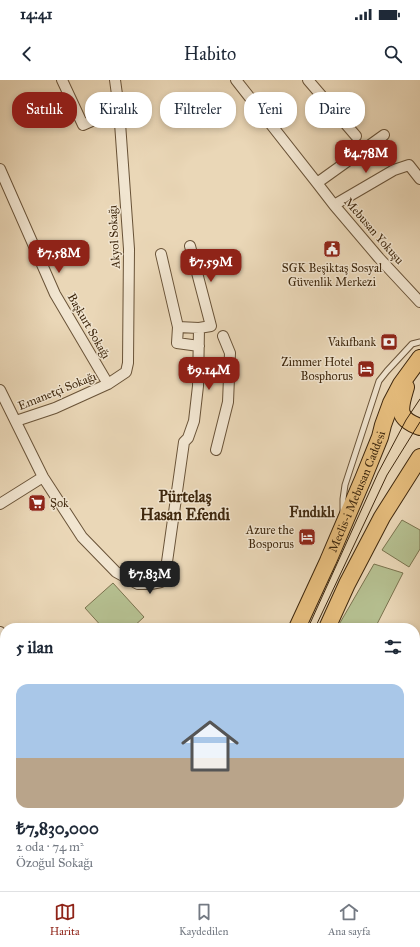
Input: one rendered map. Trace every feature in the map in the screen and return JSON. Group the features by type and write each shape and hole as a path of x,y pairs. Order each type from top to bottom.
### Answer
{"main road":[{"name":"Meclis-i Mebusan Caddesi","path":"298,623 345,523 378,443 386,414 401,384 416,363"},
{"path":"416,363 401,405 401,410 406,420 420,427"},
{"path":"329,623 347,584 382,517 420,457"}],"street":[{"path":"62,80 83,125 85,124"},
{"name":"Akyol Sokağı","path":"114,80 116,92"},
{"name":"Mebusan Yokuşu","path":"237,80 334,205 379,258 420,302"},
{"path":"308,80 356,136"},
{"name":"Akyol Sokağı","path":"108,384 126,372 128,364 129,249 120,128"},
{"path":"317,183 384,134"},
{"path":"334,205 394,170 408,165 420,179"},
{"name":"Başkurt Sokağı","path":"0,169 55,294 108,384"},
{"path":"178,327 199,328 211,326 190,246"},
{"path":"161,254 178,327 177,343 199,346"},
{"path":"0,390 43,477 82,538 116,572 138,584 152,584 161,582 164,576 184,442 188,438 194,421 198,386 199,328"},
{"path":"216,450 228,402 230,353 223,336"},
{"name":"Emanetçi Sokağı","path":"16,421 55,408 108,384"},
{"path":"0,504 43,477"}],"lane":[{"path":"345,523 343,509 345,486 380,381 387,371 412,344 420,342"}],"shaded area":[{"path":"402,520 420,530 420,549 409,567 382,550"},
{"path":"374,564 403,573 378,623 340,623"},
{"path":"113,583 144,617 137,623 98,623 85,608"}],"tram line":[{"path":"310,623 378,473 406,420 420,399"},
{"path":"317,623 387,475 420,422"}],"place":[{"name":"SGK Beşiktaş Sosyal Güvenlik Merkezi","path":"332,249"},
{"name":"Vakıfbank","path":"389,342"},
{"name":"Zimmer Hotel Bosphorus","path":"366,369"},
{"name":"Şok","path":"37,503"},
{"name":"Azure the Bosporus","path":"307,537"}],"district":[{"name":"Pürtelaş Hasan Efendi","path":"185,505"},
{"name":"Fındıklı","path":"312,512"}]}
